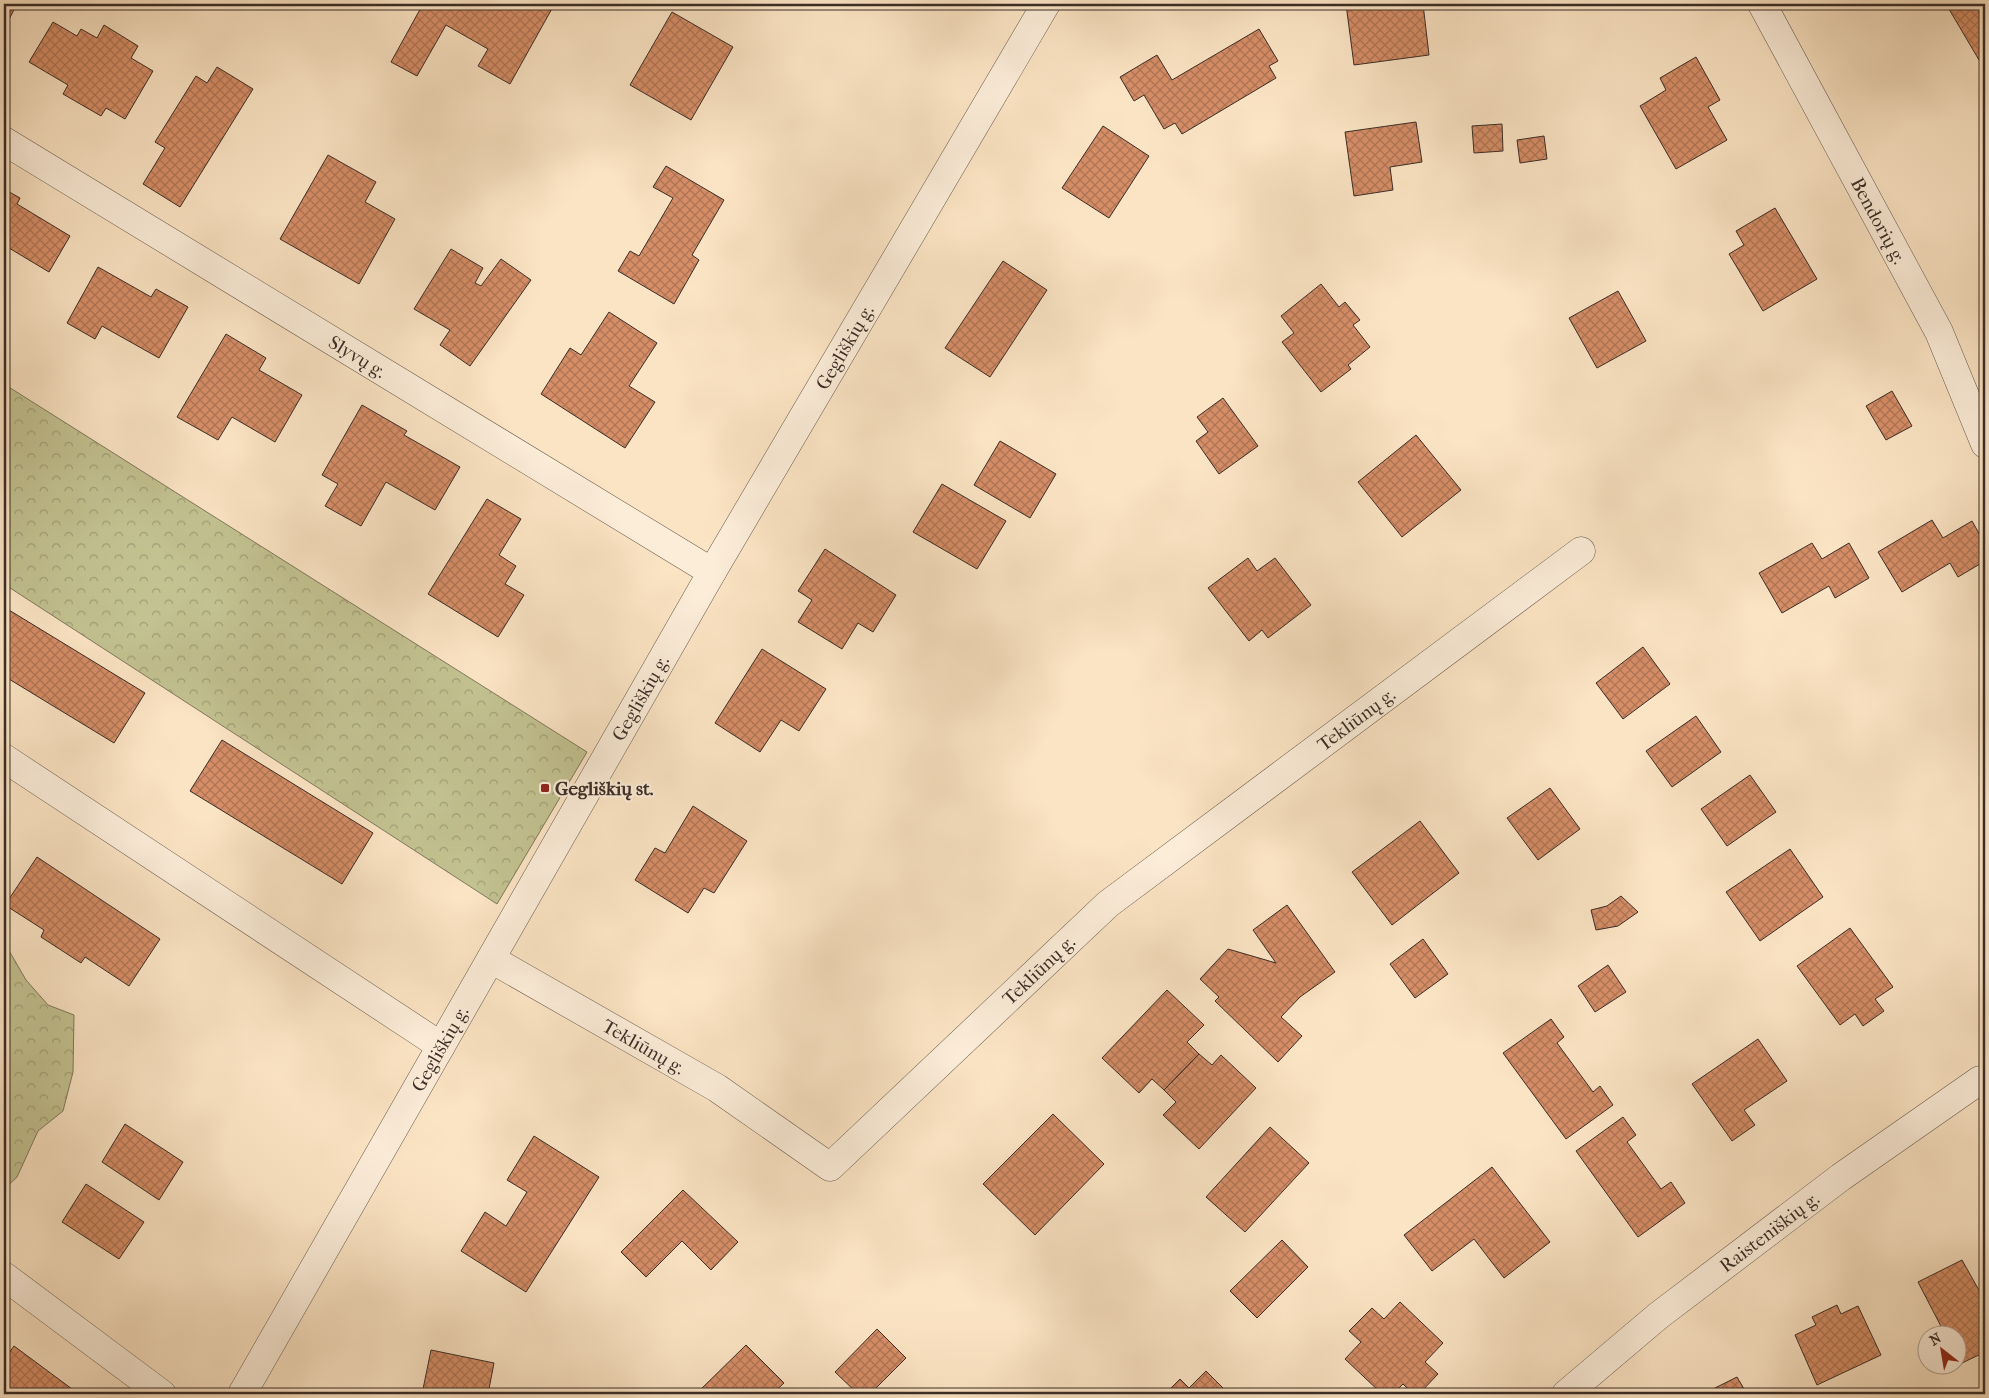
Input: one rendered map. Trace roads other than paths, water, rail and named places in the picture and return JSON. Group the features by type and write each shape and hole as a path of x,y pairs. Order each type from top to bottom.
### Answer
{"street":[{"name":"Gegliškių g.","path":"242,1394 712,572 1046,4"},
{"name":"Bendorių g.","path":"1762,4 1939,332 1985,444"},
{"name":"Slyvų g.","path":"4,141 712,572"},
{"name":"Tekliūnų g.","path":"492,959 717,1088 830,1167 1108,904 1581,552"},
{"path":"4,758 441,1046"},
{"name":"Raisteniškių g.","path":"1566,1394 1658,1316 1842,1177 1980,1080"},
{"path":"4,1276 162,1394"}],"place":[{"name":"Gegliškių st.","path":"545,788"}]}
